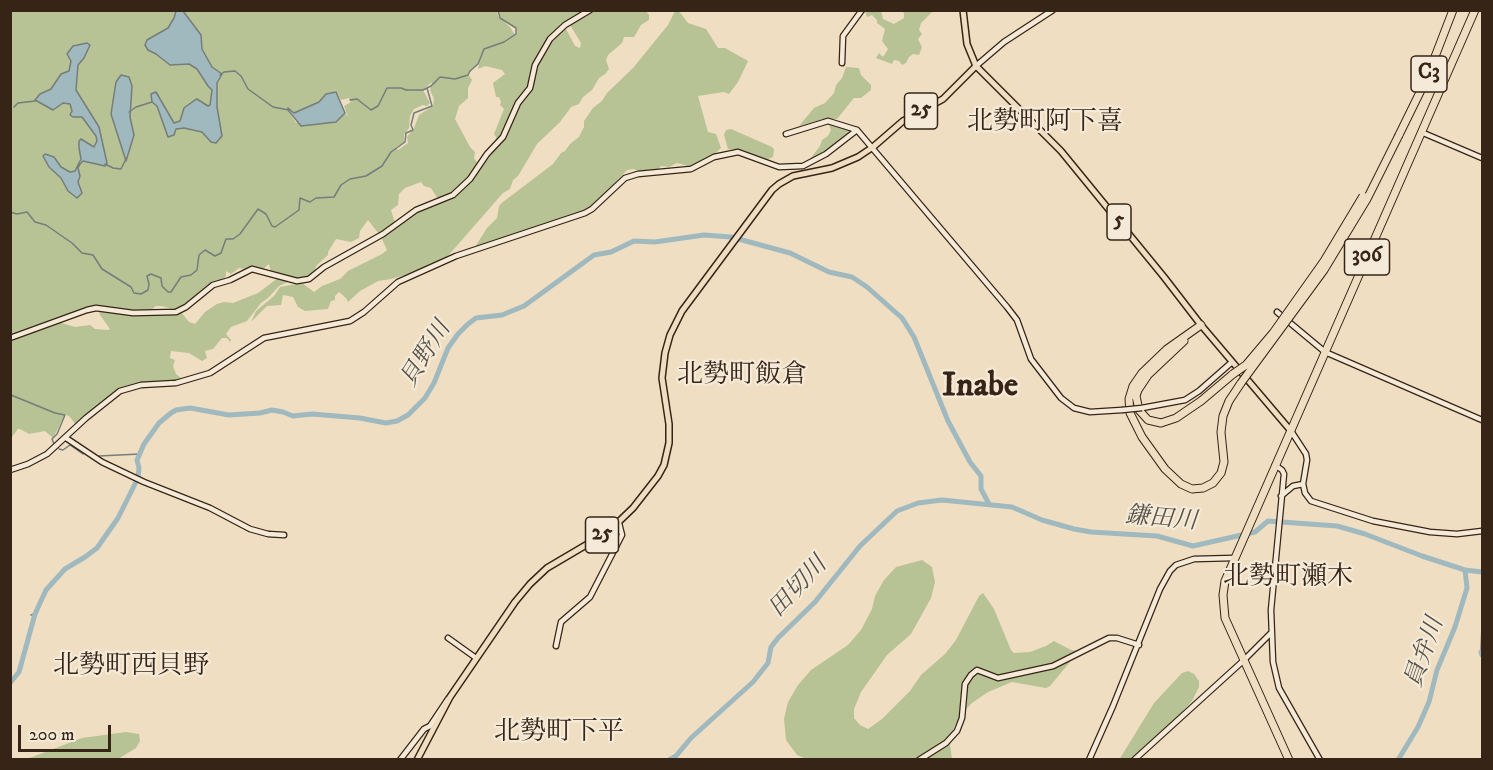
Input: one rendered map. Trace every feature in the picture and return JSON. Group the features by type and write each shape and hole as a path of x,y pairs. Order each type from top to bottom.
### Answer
{"highway":[{"name":"C3","path":"1201,325 1167,350 1142,373 1133,386 1129,399 1130,413 1142,437 1165,469 1181,484 1192,489 1203,488 1213,483 1221,473 1224,462 1222,416 1229,401 1261,354 1298,309 1367,199 1426,80 1453,10"},
{"name":"306","path":"1289,759 1225,618 1223,608 1225,581 1475,10"},
{"name":"C3","path":"1201,325 1142,383 1136,396 1137,404 1141,414 1148,420 1156,423 1176,418 1246,365 1273,333 1308,284 1400,135"}],"main road":[{"name":"5","path":"963,10 967,44 976,66 1061,152 1201,325 1291,431"},
{"name":"25","path":"417,759 450,697 515,602 530,584 547,568 608,532 619,523 653,484 666,459 670,434 662,370 670,335 682,311 772,190 783,181 797,175 844,164 873,147 903,121 931,107 946,96 976,66"}],"street":[{"path":"10,338 96,308 133,313 176,312 186,307 213,285 230,280 252,269 297,281 309,279 324,267 383,234 416,210 453,195 470,179 487,154 503,137 518,103 530,87 536,65 550,39 565,25 590,10"},
{"path":"842,63 843,36 862,10"},
{"path":"976,66 1004,42 1053,10"},
{"path":"786,134 828,122 857,130 1008,307 1017,320 1031,359 1061,398 1074,408 1090,412 1122,410 1185,400 1199,391 1232,362"},
{"path":"10,470 34,461 55,448 86,418 120,391 141,385 176,383 210,373 264,339 350,321 364,312 398,282 456,256 585,213 625,178 638,174 691,170 714,157 738,152 779,167 803,166 826,154 857,130"},
{"path":"1422,132 1482,158"},
{"path":"1277,312 1325,352 1482,420"},
{"path":"1291,431 1306,454 1303,484 1305,493 1311,501 1373,521 1444,534 1482,531"},
{"path":"66,438 102,462 128,475 210,508 250,529 267,534 284,535"},
{"path":"1275,465 1284,474 1270,633 1273,662 1279,688 1320,759"},
{"path":"1281,496 1293,486 1303,484"},
{"path":"556,646 561,622 590,597 622,535 619,523"},
{"path":"1089,759 1139,645 1165,578 1176,565 1194,559 1236,555"},
{"path":"1134,759 1243,662 1270,633"},
{"path":"448,638 476,658"},
{"path":"919,759 946,743 957,731 962,718 965,684 977,670 998,678 1053,666 1109,638 1117,638 1139,645"},
{"path":"400,759 424,729 430,726 445,701 450,697"}],"green space":[{"path":"497,10 498,16 515,35 516,28 501,18 498,11 587,11 564,23 544,44 534,64 528,89 517,100 503,134 497,139 494,134 504,109 500,105 499,97 496,97 493,83 505,74 502,70 485,66 478,69 481,54 478,64 468,74 472,80 468,88 468,98 459,106 455,119 475,152 474,158 478,164 468,179 453,192 438,199 431,188 424,186 421,182 405,188 399,194 398,205 391,210 395,223 379,234 368,220 360,231 359,238 351,242 336,239 328,255 307,277 298,280 271,272 269,264 263,269 255,266 239,268 231,274 226,271 223,279 207,285 187,304 175,310 162,306 138,311 101,306 11,336 10,11","holes":["432,82 430,90 434,99 433,106 419,115 414,128 407,137 408,143 398,150 396,147 404,143 404,135 409,128 410,116 414,109 430,103 423,90","333,86 341,100 349,98 351,102 344,106 348,117 345,113 296,123 289,109 294,113 319,102 326,94 336,92"]},
{"path":"594,11 646,11 649,20 641,25 634,37 624,37 622,43 608,55 606,60 609,69 579,104 571,107 560,122 537,144 518,176 513,180 510,189 503,193 447,257 422,270 378,281 360,291 348,302 339,292 335,300 331,301 328,309 305,311 298,307 293,297 283,295 281,305 267,306 251,322 256,311 274,296 280,287 302,283 314,292 382,254 387,250 383,236 417,212 447,200 471,179 490,152 505,137 521,101 533,86 537,66 550,41 565,27 575,46 580,48 581,43 570,25"},
{"path":"675,11 679,11 688,23 706,29 718,48 725,48 748,61 738,82 729,94 724,92 698,96 708,132 716,134 721,148 711,157 692,167 677,163 669,167 661,166 657,171 627,170 595,204 579,214 475,247 487,228 497,218 499,206 553,164 561,153 579,137 584,121 593,108 633,68 668,25"},
{"path":"865,11 881,11 883,19 894,24 904,18 904,13 901,11 933,11 921,23 919,30 922,34 918,39 922,47 919,55 913,54 902,65 899,61 894,60 892,64 876,58 879,53 883,57 888,49 882,41 885,29 872,15 867,17"},
{"path":"846,67 859,68 861,75 871,85 871,90 861,98 854,98 837,119 823,119 799,126 814,108 825,103 834,93"},
{"path":"834,124 854,131 825,153 807,163 822,140 828,136 831,130 829,125"},
{"path":"731,129 772,147 773,157 766,160 743,150 728,149 724,135 726,130"},
{"path":"278,278 288,282 279,286 261,303 247,321 231,327 226,334 230,342 227,338 222,338 213,349 205,351 207,358 202,361 189,353 171,351 170,358 175,360 173,366 180,380 130,386 106,399 76,425 65,414 53,438 45,431 29,434 18,429 11,438 11,340 58,322 75,327 90,325 95,329 108,330 110,329 100,315 101,310 155,315 181,312 189,322 195,324 205,312 217,304 233,303 258,293"},
{"path":"922,560 932,567 935,582 931,598 911,634 887,655 861,692 854,709 854,718 860,725 868,729 882,719 910,691 921,675 945,654 956,640 979,596 983,593 994,609 1014,653 1030,652 1054,641 1071,650 1079,651 1046,688 1012,682 988,692 972,703 962,713 954,727 950,744 952,759 806,759 797,755 786,740 784,719 788,702 798,685 811,670 848,645 861,630 872,609 875,596 884,580 896,567"},
{"path":"1188,671 1194,674 1199,681 1199,687 1192,701 1138,759 1119,760 1154,703 1182,673"},
{"path":"126,732 139,734 140,741 136,748 118,759 27,759 82,738"}],"water":[{"path":"176,11 183,11 201,35 202,49 212,67 222,74 217,83 217,107 222,136 216,143 211,142 202,132 184,128 176,129 174,135 168,137 157,106 152,102 151,94 156,92 174,123 180,121 184,108 197,99 210,105 212,90 197,69 189,64 170,65 148,50 145,45 147,40 168,28"},
{"path":"87,43 90,45 78,65 76,90 99,127 107,163 105,166 83,161 80,164 78,182 82,193 77,198 68,191 61,178 49,167 43,156 45,154 54,157 61,167 70,172 75,171 81,159 79,141 81,139 94,147 97,141 96,136 82,117 70,115 72,111 70,104 63,103 53,110 35,100 40,94 51,89 61,74 69,71 71,61 67,54 73,46"},
{"path":"121,75 129,77 132,86 130,117 134,135 126,161 111,114 116,82"},
{"path":"336,92 345,113 336,122 301,126 288,110 288,108 294,113 319,102 326,94"}],"waterway":[{"path":"350,100 357,99 371,110 378,106 387,88 423,90 440,77 455,79 468,75 478,64 484,49 504,42 516,34 516,28 500,18 498,10"},
{"path":"220,75 224,72 235,71 241,76 248,89 273,107 289,110"},
{"path":"10,212 17,214 27,212 35,222 46,225 82,253 93,255 102,269 131,287 134,293 141,294 148,290 147,276 151,274 161,278 162,286 171,292 181,277 191,275 197,270 199,255 205,250 215,256 221,253 226,239 233,239 240,234 258,209 266,214 272,226 275,227 299,210 300,198 310,202 316,198 334,197 341,185 350,179 366,176 382,166 391,152 405,142 406,133 413,130 411,125 414,113 432,106 427,88"},
{"path":"14,107 18,103 35,101"},
{"path":"129,112 152,102"},
{"path":"105,164 121,169 126,159"},
{"name":"貝野川","path":"10,683 19,672 35,614 46,590 65,569 97,548 118,518 138,478 137,460 144,444 159,423 171,413 190,408 229,415 272,410 293,416 312,414 360,418 386,423 397,421 408,415 425,398 434,383 448,348 468,324 476,318 502,315 524,306 594,255 611,252 634,241 655,242 704,235 731,237 790,253 829,272 852,277 867,287 902,318 914,337 948,421 970,462 981,476 981,489 989,504"},
{"path":"11,395 65,415 57,434 52,439 54,444"},
{"path":"59,449 63,450 70,445 83,454"},
{"path":"99,456 140,454"},
{"name":"鎌田川","path":"669,760 676,756 691,738 753,682 768,663 771,647 778,638 815,602 860,546 897,511 918,503 942,500 1012,507 1042,520 1074,529 1157,536 1193,546 1255,532 1268,521 1337,526 1465,570 1482,572"},
{"name":"員弁川","path":"1398,760 1418,727 1429,702 1437,670 1455,627 1467,588 1465,570"},
{"name":"貝野川","path":"31,615 35,614"},
{"path":"1481,652 1482,624"}],"district":[{"name":"北勢町阿下喜","path":"1045,124"},
{"name":"北勢町飯倉","path":"742,377"},
{"name":"Inabe","path":"980,388"},
{"name":"北勢町瀬木","path":"1288,579"},
{"name":"北勢町西貝野","path":"131,668"},
{"name":"北勢町下平","path":"559,734"}],"water label":[{"name":"田切川","path":"799,588"}]}
